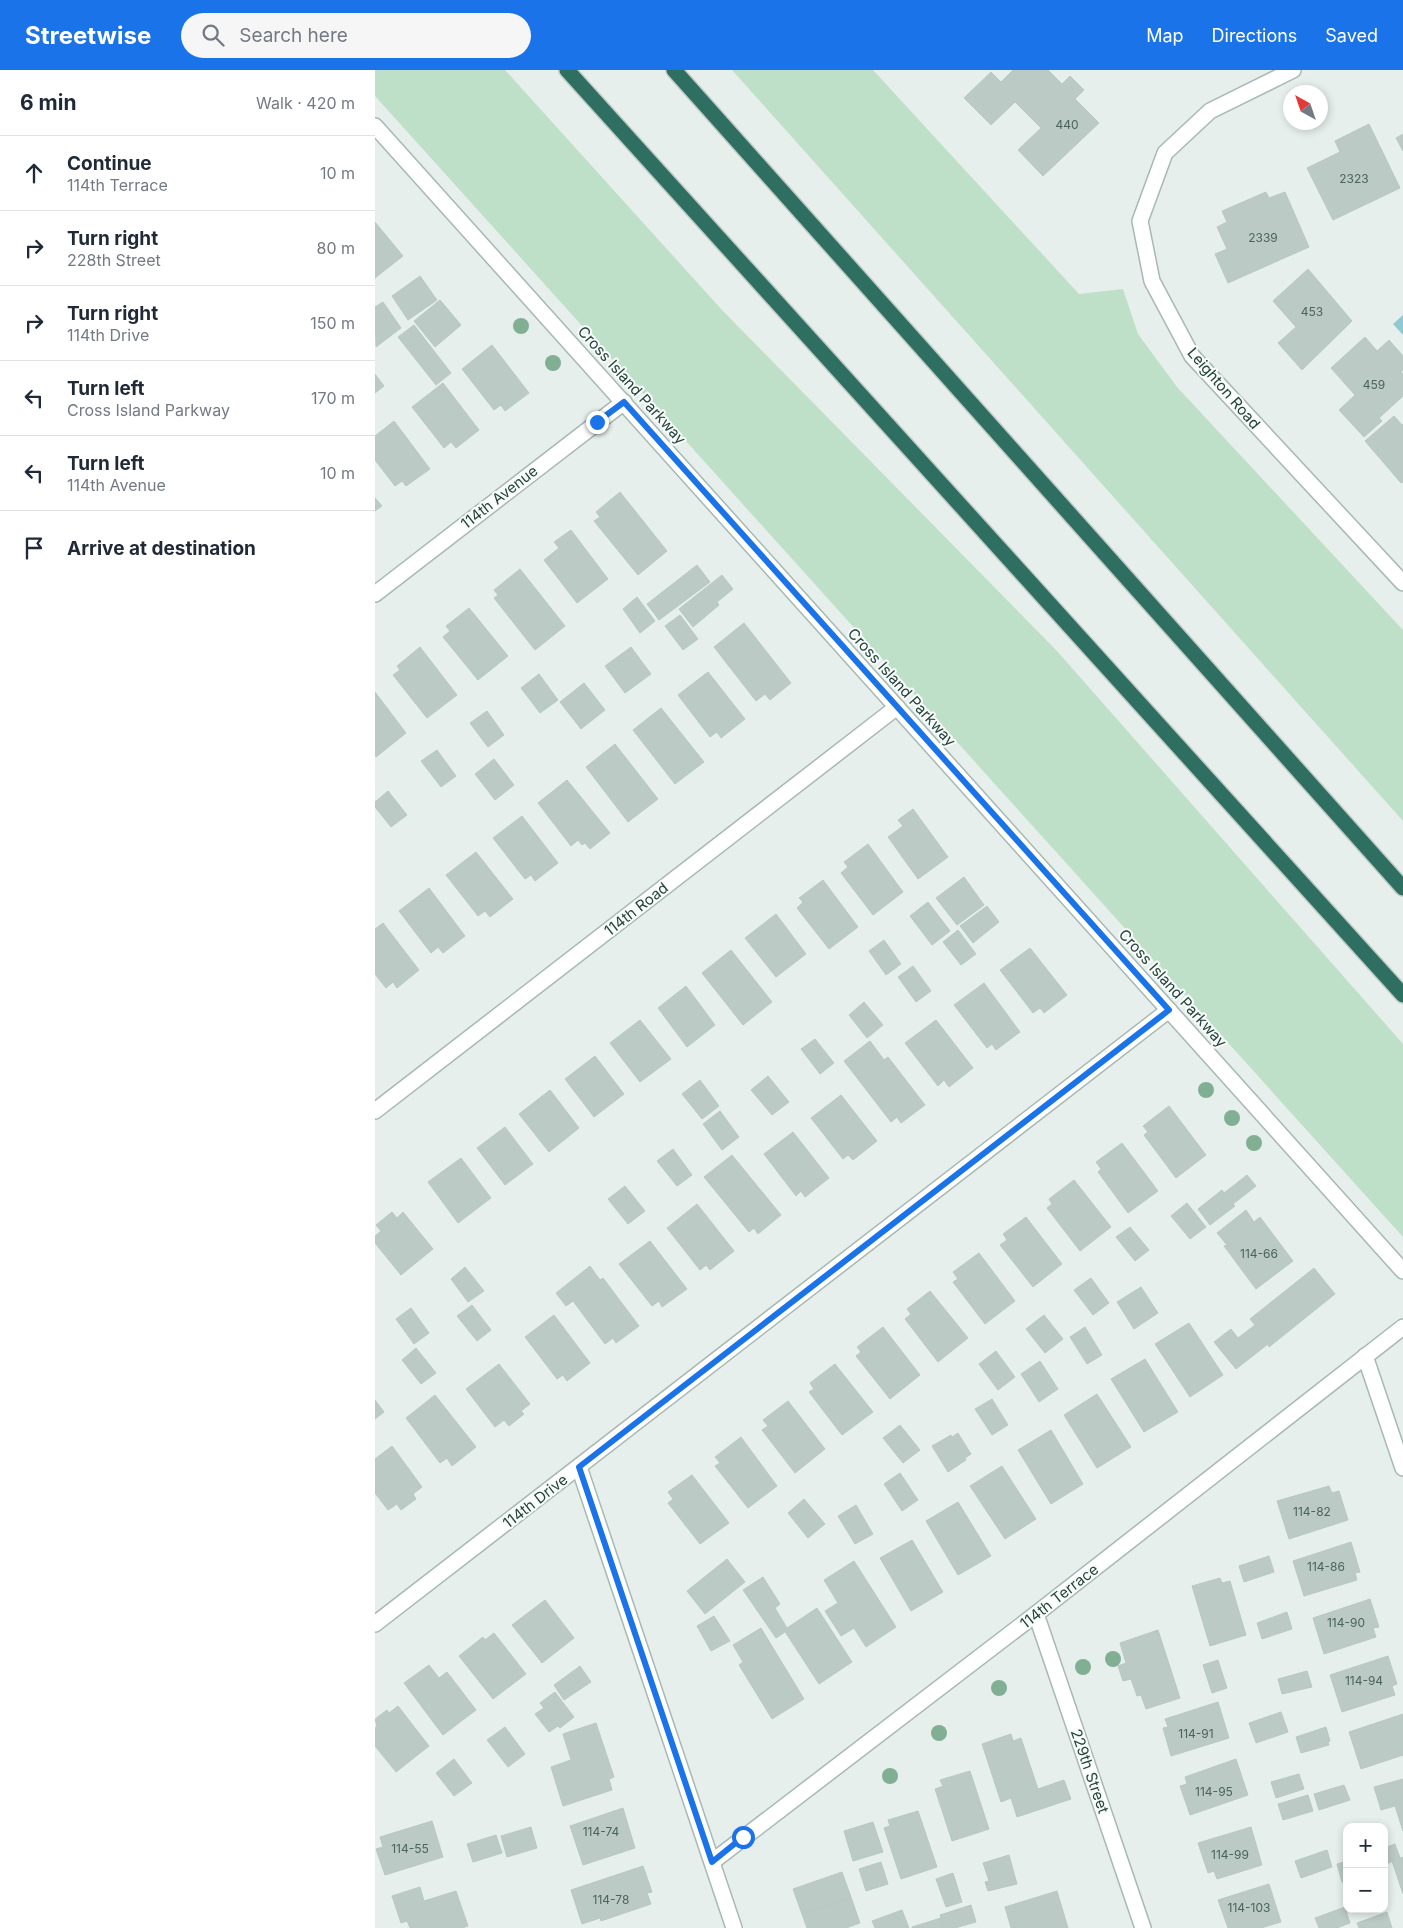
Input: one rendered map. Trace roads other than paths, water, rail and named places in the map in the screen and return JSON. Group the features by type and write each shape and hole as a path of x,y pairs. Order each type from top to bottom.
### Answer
{"highway":[{"path":"567,70 1403,995"},
{"path":"674,70 1403,888"}],"street":[{"name":"Leighton Road","path":"1293,70 1210,111 1165,153 1140,222 1152,281 1191,356 1403,583"},
{"name":"Cross Island Parkway","path":"375,126 1403,1271"},
{"name":"114th Avenue","path":"375,594 624,402"},
{"name":"114th Road","path":"375,1110 897,707"},
{"name":"114th Drive","path":"375,1624 1169,1010"},
{"name":"114th Terrace","path":"712,1862 1036,1614 1403,1327"},
{"path":"1365,1356 1403,1468"},
{"path":"579,1467 734,1928"},
{"name":"229th Street","path":"1036,1614 1143,1928"}],"water":[{"path":"1403,315 1403,335 1393,324"}]}
